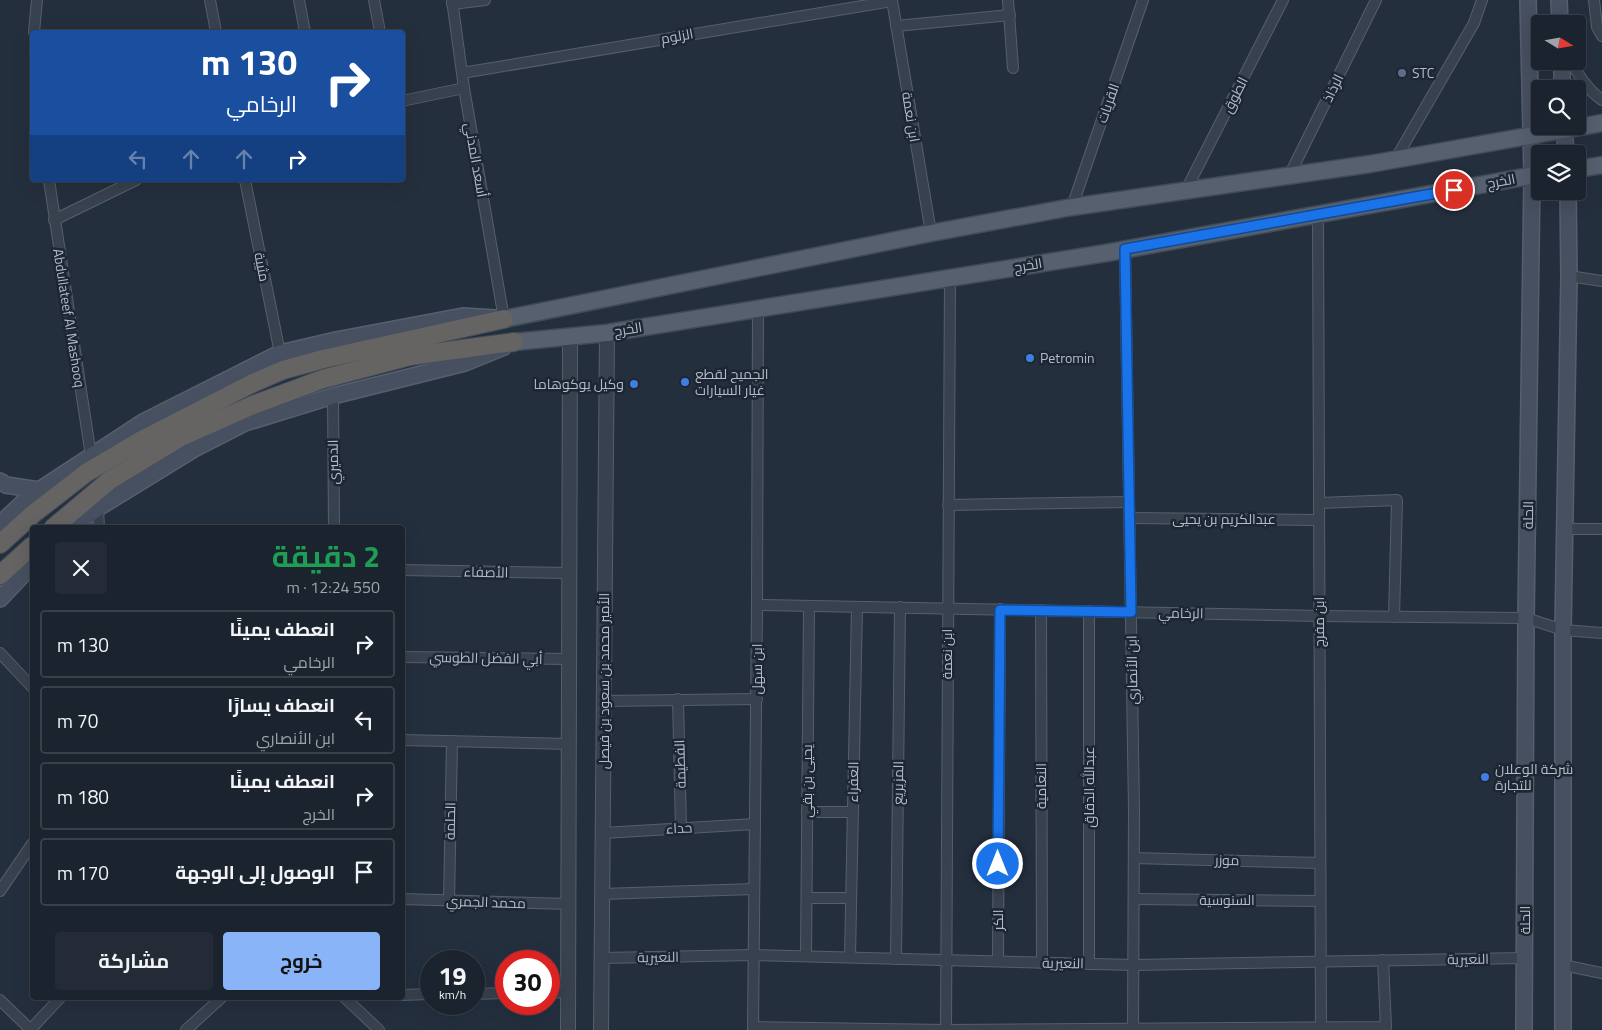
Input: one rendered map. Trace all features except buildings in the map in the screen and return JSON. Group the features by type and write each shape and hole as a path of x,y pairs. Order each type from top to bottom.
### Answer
{"highway":[{"path":"57,525 110,480 181,437 253,405 409,348 504,319"},
{"path":"0,544 33,514 86,473 140,441 253,383 283,370 323,359 409,348 514,342"},
{"path":"0,575 30,548"}],"main road":[{"name":"الحلة","path":"1528,0 1533,145"},
{"path":"1559,0 1560,15"},
{"path":"1586,125 1602,123"},
{"path":"0,524 30,496 143,422 280,353 336,340 463,316 504,319 931,233 1072,207 1395,160 1536,135"},
{"path":"1586,167 1602,164"},
{"name":"الخرج","path":"514,342 607,333 1125,249 1531,176"},
{"name":"الحلة","path":"1524,1030 1526,618 1535,200"},
{"path":"1563,1030 1563,630 1566,529 1568,200"},
{"path":"75,525 98,508 194,450 245,423 332,396 466,363 514,342"},
{"path":"0,481 6,485 39,490"},
{"path":"2,591 30,566"}],"street":[{"path":"34,30 37,0"},
{"path":"210,0 216,30"},
{"path":"299,0 305,30"},
{"path":"374,0 380,30"},
{"path":"452,2 485,0"},
{"path":"1008,0 1013,68"},
{"name":"القريات","path":"1072,207 1143,0"},
{"name":"الطوق","path":"1186,190 1283,0"},
{"name":"الرذاذ","path":"1289,176 1376,0"},
{"path":"1395,160 1474,23 1482,0"},
{"path":"1594,0 1597,27 1602,36"},
{"name":"ابن نعمة","path":"892,1 931,233"},
{"name":"الزلوم","path":"462,73 892,1"},
{"name":"أسعد المدني","path":"452,2 464,88 504,319"},
{"path":"896,26 1010,15"},
{"path":"1576,70 1579,77 1594,94 1602,100"},
{"path":"405,100 464,88"},
{"name":"Abdullateef Al Mashooq","path":"49,182 91,456"},
{"path":"54,220 132,182"},
{"name":"مثيبة","path":"245,182 280,353"},
{"name":"ابن مفرج","path":"1318,215 1321,1029"},
{"name":"ابن الأنصاري","path":"1125,249 1134,858 1134,1029"},
{"path":"1569,276 1602,281"},
{"name":"ابن نعمة","path":"946,1030 950,277"},
{"name":"ابن سهل","path":"753,1028 758,308"},
{"name":"الأمير محمد بن سعود بن فيصل","path":"601,1030 607,333"},
{"path":"568,1030 570,338"},
{"name":"الدميري","path":"332,396 334,525"},
{"path":"1319,503 1397,500 1394,617"},
{"path":"948,505 1129,502"},
{"path":"98,508 99,525"},
{"name":"عبدالكريم بن يحيى","path":"1130,518 1319,520"},
{"path":"1566,529 1602,529"},
{"name":"الأصفاء","path":"405,570 570,573"},
{"name":"الرخامي","path":"757,605 1526,618 1563,630 1602,633"},
{"name":"يحيى بن بقي","path":"806,956 809,606"},
{"name":"العفراء","path":"850,957 857,607"},
{"name":"المزيريع","path":"896,958 900,608"},
{"name":"الكر","path":"998,961 1000,610"},
{"name":"النعامية","path":"1041,610 1042,962"},
{"name":"عبدالله الدقاق","path":"1089,611 1089,964"},
{"path":"0,653 30,685"},
{"name":"أبي الفضل الطوسي","path":"405,657 569,659"},
{"name":"الفطيمة","path":"678,699 681,828"},
{"path":"604,701 756,699"},
{"path":"405,740 569,744"},
{"name":"الحلمة","path":"449,901 452,741"},
{"path":"807,812 852,812"},
{"name":"حداء","path":"603,833 755,824"},
{"path":"0,891 30,847"},
{"name":"موزر","path":"1134,858 1320,863"},
{"path":"602,894 754,889"},
{"path":"807,898 851,898"},
{"name":"السنوسية","path":"1134,899 1320,901"},
{"name":"محمد الجمري","path":"405,900 569,904"},
{"name":"النعيرية","path":"602,958 754,955 1134,965 1525,958"},
{"path":"753,1028 946,1030 1321,1029 1386,1027 1383,960"},
{"path":"1563,966 1602,973"},
{"path":"560,992 568,992"},
{"path":"405,995 420,994"},
{"path":"0,1000 31,1030 58,1000"},
{"path":"186,1030 219,1000"},
{"path":"347,1000 379,1030"}],"place":[{"name":"STC","path":"1402,73"},
{"name":"Petromin","path":"1030,358"},
{"name":"الجميح لقطع غيار السيارات","path":"685,382"},
{"name":"وكيل يوكوهاما","path":"634,384"},
{"name":"شركة الوعلان للتجارة","path":"1485,777"}],"route":[{"path":"998,864 1000,610 1131,612 1125,249 1454,190"}]}
